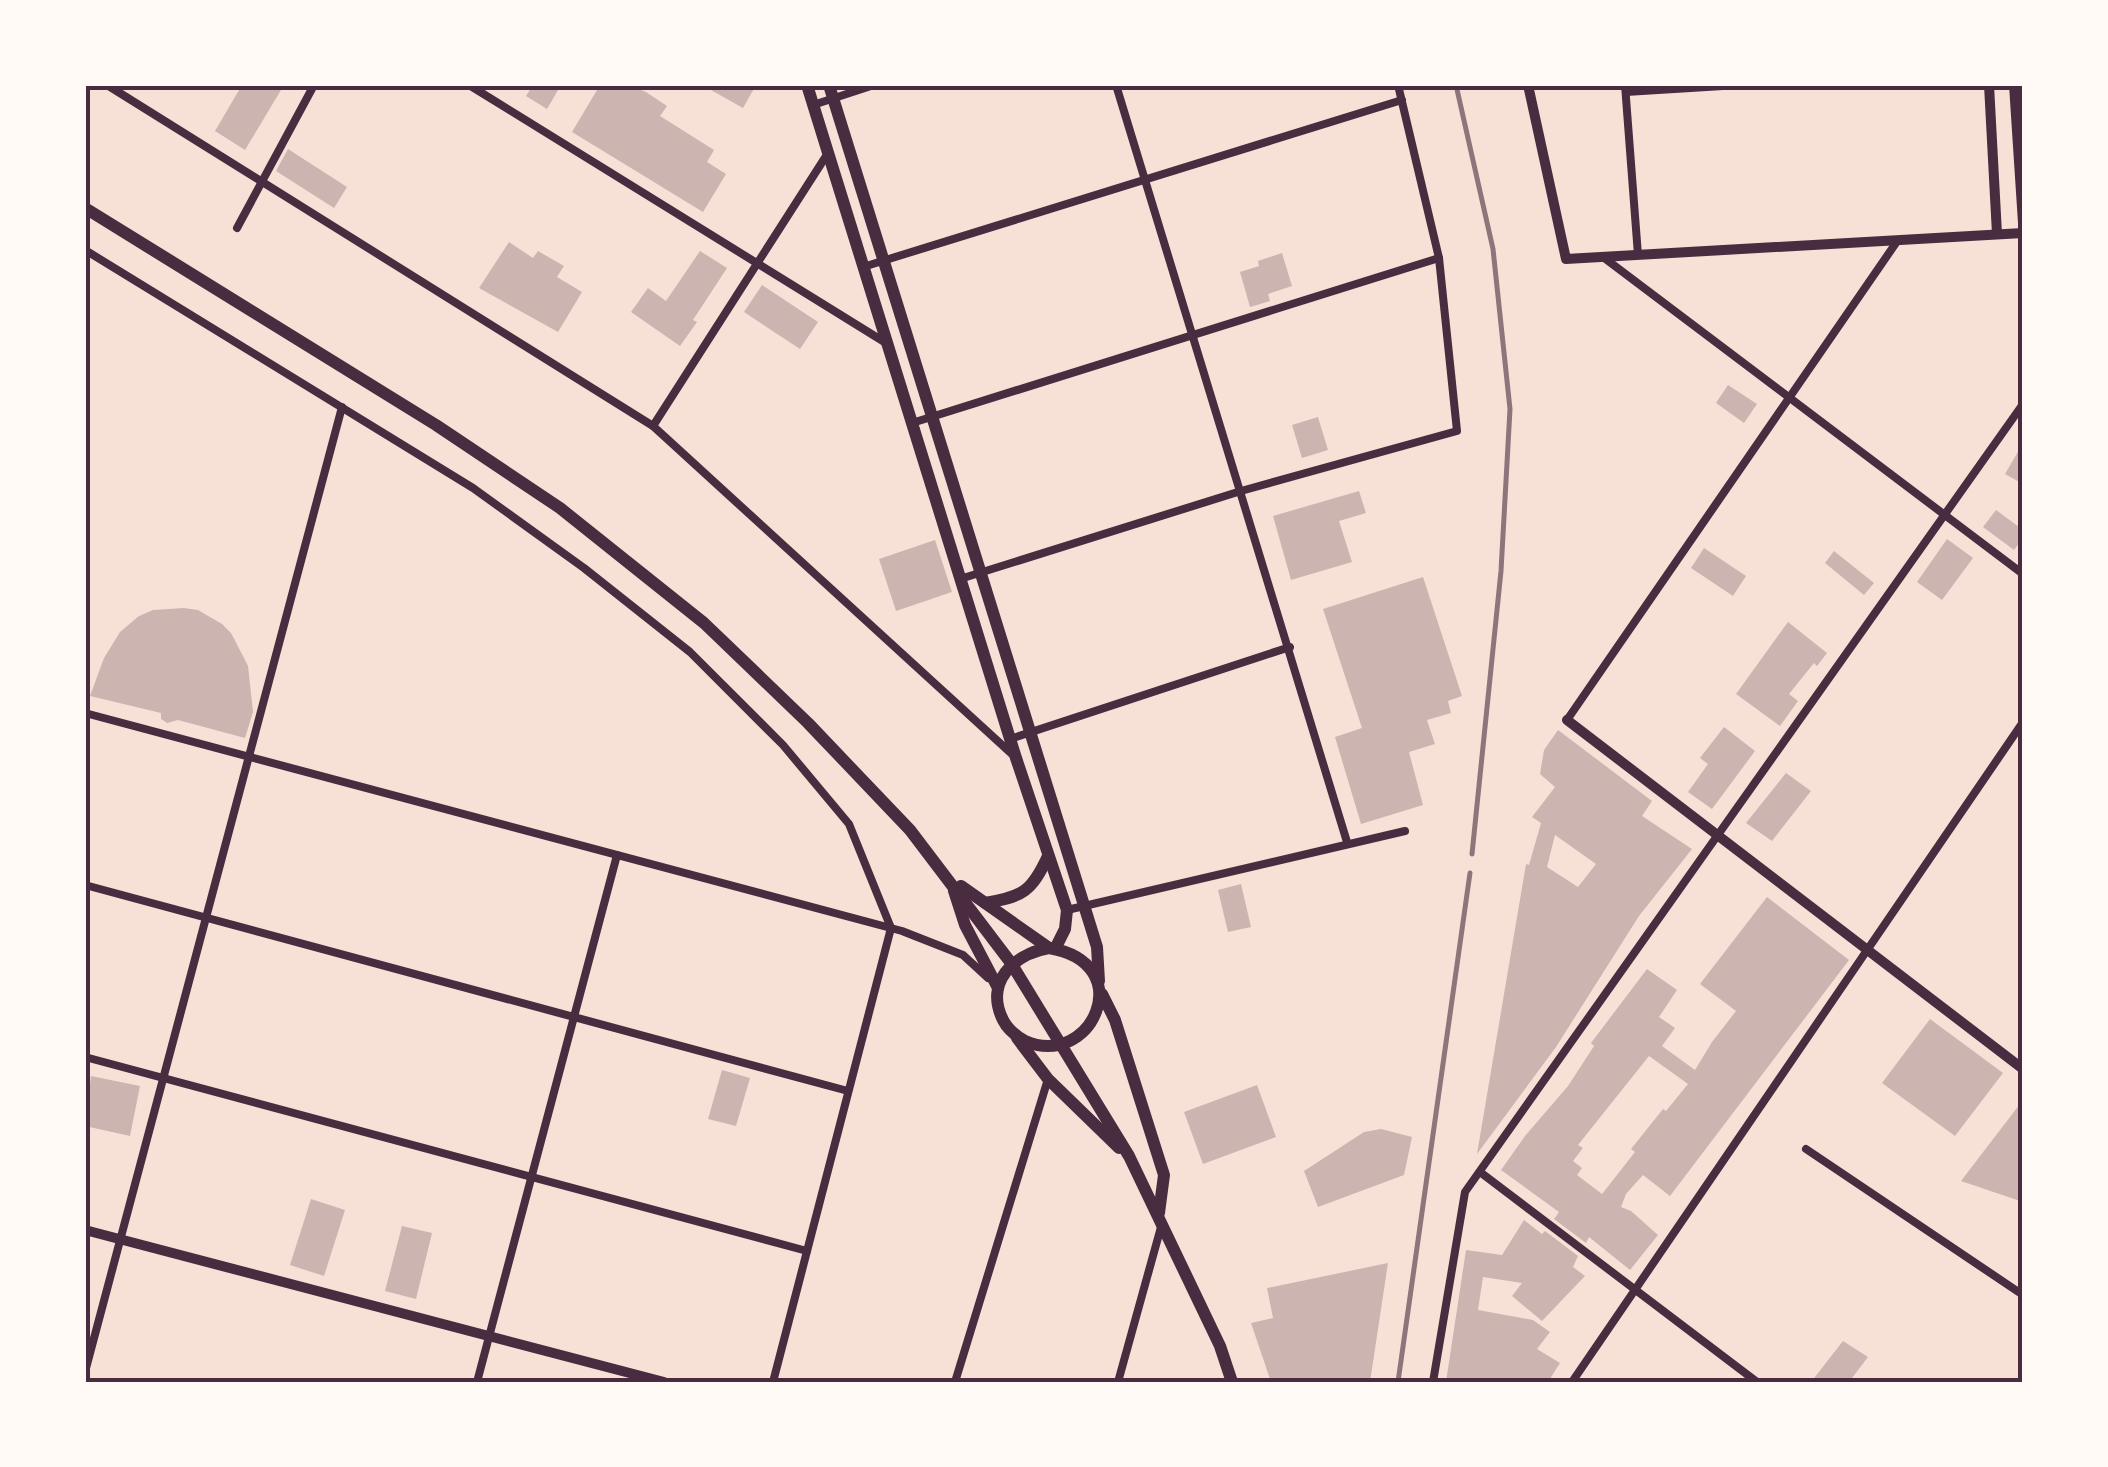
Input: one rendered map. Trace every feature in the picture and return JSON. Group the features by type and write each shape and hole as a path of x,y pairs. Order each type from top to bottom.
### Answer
{"main road":[{"path":"807,85 1067,910 1065,929 1052,949 1028,952 1012,963 998,988"},
{"path":"831,92 1096,947 1100,987 1096,1014 1081,1033 1063,1044 1038,1046 1016,1036"},
{"path":"85,208 436,425 560,508 717,636 808,723 910,830 1012,963 1129,1156 1220,1346 1232,1382"},
{"path":"985,903 1012,898 1035,884 1048,856"},
{"path":"950,879 1052,949 1087,966 1100,987 1115,1020 1164,1175 1160,1219"},
{"path":"950,879 965,925 998,988 998,1006 1004,1022 1048,1079 1129,1156"}],"street":[{"path":"107,85 653,426 1016,758"},
{"path":"237,228 314,85"},
{"path":"469,85 888,344"},
{"path":"813,105 831,92 874,85"},
{"path":"1116,85 1347,842"},
{"path":"960,579 1240,491 1457,432 1439,258 1398,85"},
{"path":"1528,85 1566,259 2023,232"},
{"path":"1638,255 1626,88 1739,85"},
{"path":"1989,85 1997,234"},
{"path":"2014,85 2023,224"},
{"path":"863,267 1402,100"},
{"path":"653,426 828,153"},
{"path":"1898,240 1567,720 2023,1069"},
{"path":"85,250 472,488 584,568 690,652 784,745 849,824 891,928 773,1382"},
{"path":"1604,256 2023,574"},
{"path":"912,424 1439,258"},
{"path":"1433,1382 1465,1192 2023,404"},
{"path":"85,1372 342,407"},
{"path":"1010,739 1290,647"},
{"path":"85,713 891,928 963,954 998,988"},
{"path":"1572,1382 2023,722"},
{"path":"1067,910 1405,831"},
{"path":"477,1382 617,855"},
{"path":"85,886 848,1091"},
{"path":"85,1057 807,1251"},
{"path":"955,1382 1048,1079"},
{"path":"1806,1149 2023,1295"},
{"path":"1480,1172 1757,1382"},
{"path":"1118,1382 1160,1219"},
{"path":"85,1230 664,1382"}],"building":[{"path":"242,85 284,85 245,150 215,131"},
{"path":"533,85 561,85 547,109 526,96"},
{"path":"600,85 628,85 646,92 667,106 660,116 714,150 707,162 726,174 703,212 572,132"},
{"path":"702,85 756,85 743,108"},
{"path":"288,149 347,187 334,208 276,171"},
{"path":"509,242 533,258 538,251 564,266 557,277 582,292 558,332 479,288"},
{"path":"700,251 727,268 680,346 631,312 648,288 666,301"},
{"path":"1282,253 1292,286 1268,294 1270,301 1250,307 1240,272"},
{"path":"762,285 818,322 800,349 744,312"},
{"path":"1728,385 1757,404 1744,423 1716,403"},
{"path":"1318,417 1328,450 1302,458 1292,425"},
{"path":"2023,443 2023,484 2005,474"},
{"path":"1359,491 1366,513 1339,521 1352,562 1291,580 1273,516"},
{"path":"1996,510 2023,530 2023,538 2014,550 1983,527"},
{"path":"1947,539 1973,558 1942,600 1917,582"},
{"path":"935,540 952,592 896,611 879,559"},
{"path":"1704,548 1746,576 1733,596 1691,568"},
{"path":"1834,551 1874,583 1864,595 1825,563"},
{"path":"1423,577 1462,696 1448,701 1451,713 1427,720 1435,744 1409,752 1423,805 1361,824 1335,737 1362,728 1323,609"},
{"path":"153,610 198,610 222,624 248,666 253,712 245,738 178,720 167,723 161,719 161,713 90,696 104,658 120,632"},
{"path":"1788,622 1827,653 1789,694 1798,701 1780,726 1736,694"},
{"path":"1724,727 1755,751 1712,809 1688,792 1708,764 1700,758"},
{"path":"1558,730 1652,801 1642,816 1692,849 1639,916 1556,1047 1477,1154 1526,864 1529,865 1541,823 1532,817 1555,787 1540,774 1544,750","holes":["1555,835 1596,864 1578,887 1547,867"]},
{"path":"1786,773 1811,791 1772,841 1746,823"},
{"path":"1241,884 1251,927 1228,932 1218,890"},
{"path":"1767,897 1849,960 1670,1196 1643,1175 1626,1194 1621,1207 1658,1235 1630,1270 1589,1237 1586,1243 1554,1219 1559,1212 1501,1170 1568,1086 1594,1046 1591,1043 1647,969 1677,990 1659,1017 1675,1028 1662,1046 1695,1070 1736,1011 1700,984","holes":["1649,1056 1688,1084 1631,1149 1635,1152 1602,1194 1577,1175 1582,1168 1573,1161 1583,1148 1578,1145"]},
{"path":"1930,1019 2003,1073 1955,1136 1882,1083"},
{"path":"722,1070 750,1078 736,1126 708,1119"},
{"path":"91,1076 140,1086 130,1136 85,1126"},
{"path":"1257,1085 1276,1137 1203,1164 1184,1112"},
{"path":"2023,1100 2023,1202 1961,1181"},
{"path":"1381,1129 1412,1137 1404,1175 1318,1207 1304,1171 1364,1132"},
{"path":"311,1199 345,1210 324,1276 290,1265"},
{"path":"1524,1220 1578,1256 1573,1267 1585,1276 1542,1321 1512,1296 1522,1283 1483,1277 1478,1310 1533,1320 1550,1332 1537,1349 1560,1363 1548,1382 1446,1382 1466,1250 1502,1255"},
{"path":"402,1226 432,1233 416,1299 385,1291"},
{"path":"1388,1263 1370,1382 1271,1382 1251,1323 1273,1318 1267,1288"},
{"path":"1843,1341 1868,1357 1849,1382 1811,1382"}],"railway":[{"path":"1456,85 1493,249 1510,409 1501,571 1472,854"},
{"path":"1398,1382 1470,873"}]}
